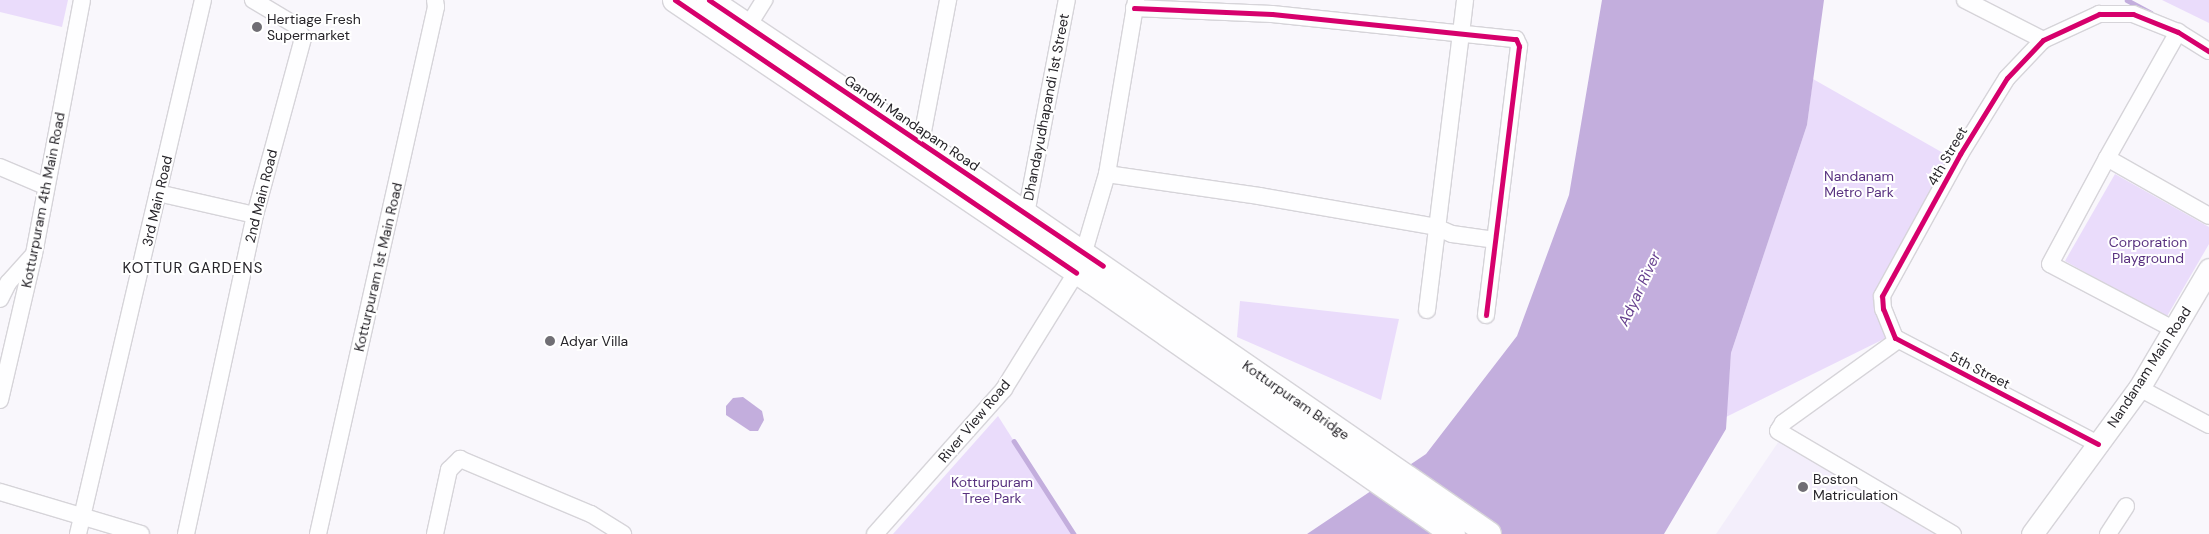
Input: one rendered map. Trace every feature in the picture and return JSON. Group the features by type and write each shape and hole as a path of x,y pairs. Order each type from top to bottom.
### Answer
{"main road":[{"path":"675,0 1088,269"},
{"name":"Gandhi Mandapam Road","path":"708,0 1026,214 1088,269"},
{"name":"Kotturpuram Bridge","path":"1088,269 1453,534"},
{"name":"Kotturpuram Bridge","path":"1088,269 1489,534"}],"street":[{"name":"Kotturpuram 4th Main Road","path":"0,400 34,254 45,186 82,0"},
{"name":"3rd Main Road","path":"78,534 84,518 202,0"},
{"name":"2nd Main Road","path":"186,534 255,215 303,38 295,26 253,0"},
{"name":"Kotturpuram 1st Main Road","path":"318,534 436,7 435,0"},
{"path":"748,26 764,0"},
{"path":"921,142 948,0"},
{"name":"Dhandayudhapandi 1st Street","path":"1026,214 1067,0"},
{"path":"1427,310 1465,0"},
{"path":"1965,0 2043,40 2099,14 2134,14 2178,32 2209,51"},
{"path":"1135,4 1272,14 1511,38 1518,42 1486,315"},
{"name":"River View Road","path":"875,534 1004,389 1088,269 1107,174 1135,4"},
{"path":"2175,330 2050,264 2178,32"},
{"name":"4th Street","path":"1898,340 1891,333 1883,309 1883,292 2007,78 2043,40"},
{"path":"2107,158 2209,216"},
{"path":"0,167 45,186"},
{"path":"1107,174 1259,196 1436,227 1452,234 1495,240"},
{"path":"158,193 255,215"},
{"path":"0,299 8,283 34,254"},
{"name":"Nandanam Main Road","path":"2032,534 2139,388 2209,270"},
{"path":"1898,340 1783,423 1778,431 1953,534"},
{"name":"5th Street","path":"1898,340 2098,444"},
{"path":"2139,388 2209,425"},
{"path":"435,534 449,470 460,459 591,514 623,534"},
{"path":"0,492 141,534"},
{"path":"2108,534 2126,506"}],"shaded area":[{"name":"Boston Matriculation","path":"1779,441 1938,534 1716,534"}],"green space":[{"path":"0,0 68,0 62,27 0,12"},
{"path":"2162,0 2209,0 2209,23"},
{"name":"Nandanam Metro Park","path":"1813,79 1952,158 1876,292 1890,336 1726,417 1731,353 1807,125"},
{"name":"Corporation Playground","path":"2115,174 2209,227 2209,244 2166,318 2065,261"},
{"path":"1240,301 1399,319 1381,400 1237,337"},
{"name":"Kotturpuram Tree Park","path":"998,416 1073,534 893,534"}],"water":[{"name":"Adyar River","path":"1602,0 1824,0 1807,125 1731,353 1726,429 1664,534 1307,534 1426,454 1517,336 1569,195"},
{"path":"743,397 762,411 764,420 758,431 750,431 726,415 726,406 733,398"}],"waterway":[{"path":"2127,0 2151,13"},
{"path":"1014,441 1074,534"}],"cycle path":[{"path":"675,0 1076,273"},
{"path":"709,0 1103,266"},
{"path":"1134,8 1272,14 1516,39 1519,46 1486,315"},
{"path":"2098,444 1895,338 1883,309 1882,296 1960,154 2007,78 2043,40 2099,14 2133,14 2178,32 2209,51"}],"place":[{"name":"Hertiage Fresh Supermarket","path":"257,27"},
{"name":"Adyar Villa","path":"550,341"},
{"name":"Boston Matriculation","path":"1803,487"}],"district":[{"name":"KOTTUR GARDENS","path":"193,269"}]}
